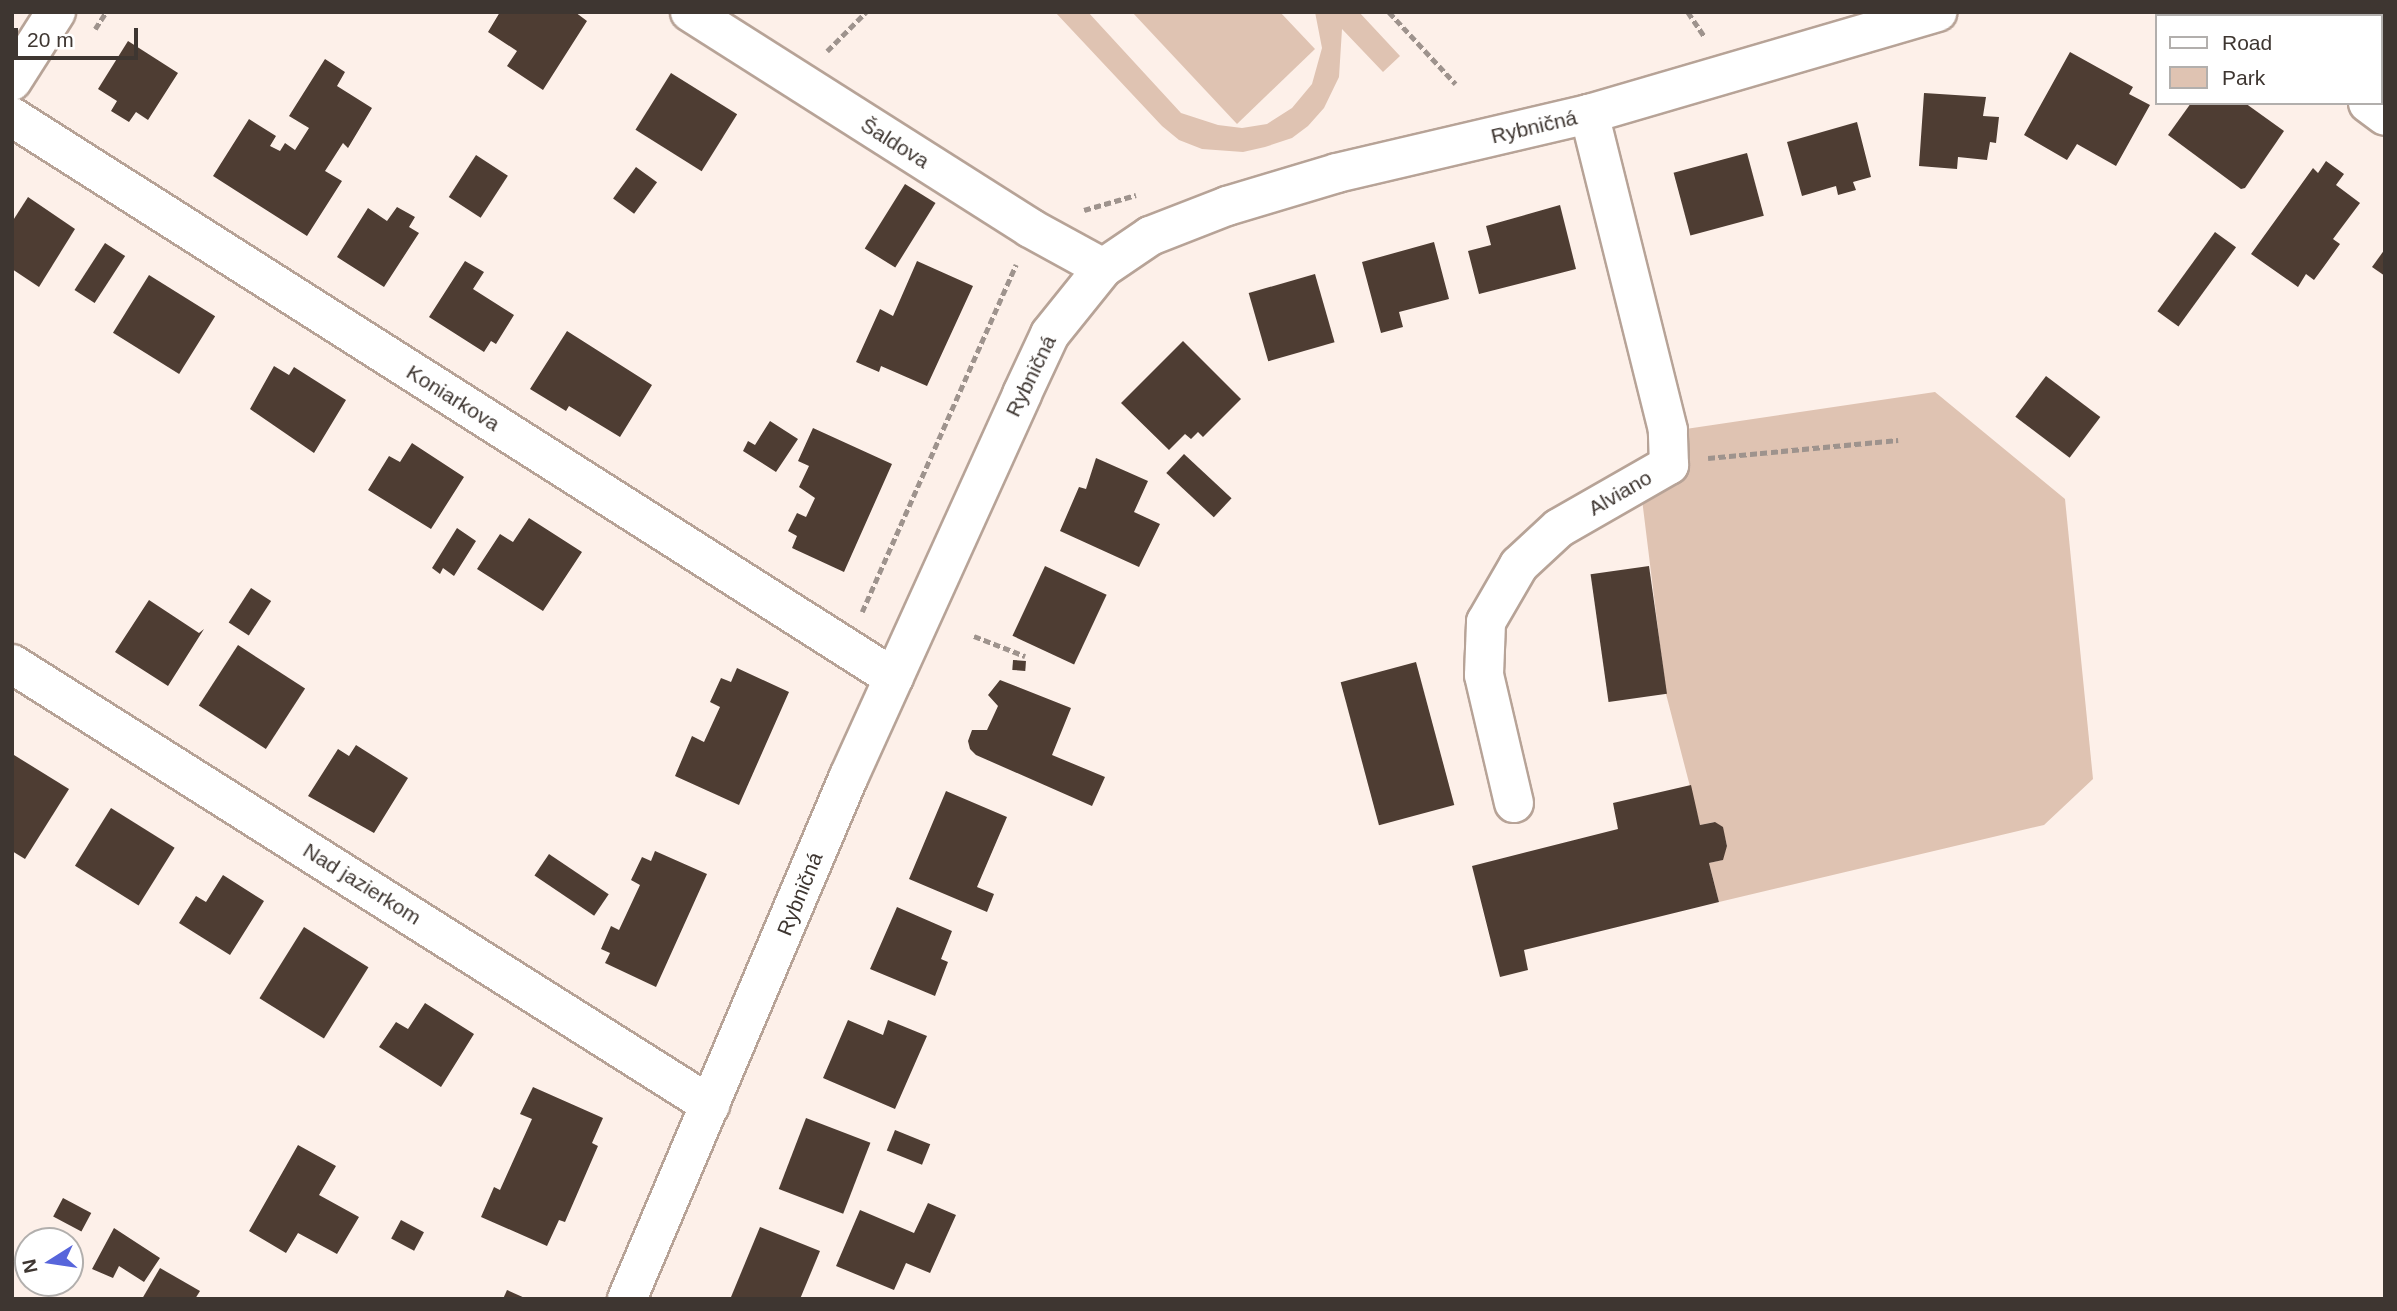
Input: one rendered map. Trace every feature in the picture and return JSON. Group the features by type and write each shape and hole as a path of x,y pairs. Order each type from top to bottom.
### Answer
{"street":[{"path":"12,81 56,12"},
{"name":"Šaldova","path":"690,12 1030,228 1103,268"},
{"name":"Rybničná","path":"626,1299 894,678 1050,334 1103,268 1150,236 1227,206 1337,173 1589,114 1937,12"},
{"path":"2371,105 2385,116"},
{"name":"Alviano","path":"1514,803 1483,675 1486,622 1519,565 1559,527 1669,462 1668,430 1589,114"},
{"name":"Koniarkova","path":"12,117 894,678"},
{"name":"Nad jazierkom","path":"12,664 710,1105"}],"path":[{"path":"92,34 106,12"},
{"path":"800,84 866,12"},
{"path":"1389,12 1456,84"},
{"path":"853,619 860,618 1017,268 1012,256"},
{"path":"1669,462 1898,440"},
{"path":"974,636 1026,656"}],"green space":[{"path":"1055,12 1088,12 1181,113 1218,125 1242,128 1267,124 1292,108 1312,84 1322,48 1315,12 1359,12 1400,56 1383,72 1342,29 1339,77 1324,108 1308,126 1292,138 1243,152 1202,149 1179,140 1162,126"},
{"path":"1132,12 1280,12 1315,49 1237,124"},
{"path":"1935,392 2065,499 2093,779 2044,825 1719,902 1709,863 1722,860 1727,845 1722,827 1714,822 1700,825 1666,694 1639,475 1656,463 1652,434"}],"building":[{"path":"500,12 575,12 587,21 543,90 507,66 517,51 488,32"},
{"path":"128,41 178,73 148,120 136,112 129,122 111,111 117,101 98,89"},
{"path":"2070,52 2133,87 2129,94 2150,105 2116,166 2077,144 2067,160 2024,135"},
{"path":"325,59 345,72 337,86 372,108 348,148 343,143 325,171 342,181 307,236 213,176 249,119 276,136 270,146 280,151 285,143 295,150 309,128 289,116"},
{"path":"671,73 737,114 702,171 635,130"},
{"path":"1924,93 1986,97 1983,116 1999,117 1996,143 1990,142 1987,160 1958,157 1957,169 1919,166"},
{"path":"2190,105 2248,105 2284,131 2245,188 2241,189 2168,135"},
{"path":"1857,122 1871,177 1853,182 1856,190 1838,195 1836,186 1802,196 1787,142"},
{"path":"1747,153 1764,216 1690,235 1674,173"},
{"path":"476,155 508,176 481,218 449,197"},
{"path":"2326,161 2344,174 2336,185 2360,203 2333,239 2340,244 2314,280 2306,274 2298,287 2251,254 2313,168 2318,173"},
{"path":"636,167 657,182 634,214 613,199"},
{"path":"905,184 936,203 895,268 865,248"},
{"path":"28,197 75,229 39,287 12,269 12,222"},
{"path":"1560,205 1576,269 1479,294 1468,251 1491,245 1486,226"},
{"path":"397,207 415,217 409,227 419,233 384,287 337,257 368,208 387,221"},
{"path":"2215,232 2236,247 2178,327 2157,311"},
{"path":"1434,242 1449,299 1399,312 1403,327 1381,333 1362,262"},
{"path":"105,243 125,256 95,303 75,290"},
{"path":"2385,249 2385,276 2372,267"},
{"path":"465,261 484,272 473,289 514,315 496,344 491,341 484,352 429,317"},
{"path":"917,261 973,286 927,386 881,366 879,372 856,362 880,309 893,316"},
{"path":"1315,274 1335,342 1268,361 1249,293"},
{"path":"149,275 215,316 179,374 113,333"},
{"path":"567,331 652,385 620,437 569,406 566,411 530,389"},
{"path":"1183,341 1241,399 1203,437 1198,432 1191,439 1185,434 1169,450 1121,403"},
{"path":"274,366 289,375 294,367 346,400 314,453 250,409"},
{"path":"2046,376 2100,417 2070,458 2015,417"},
{"path":"770,421 798,439 776,472 743,451 748,441 755,445"},
{"path":"813,428 892,464 844,572 792,548 797,536 788,531 797,513 806,517 815,498 799,487 809,466 798,461"},
{"path":"412,443 464,477 431,529 368,490 389,456 400,462"},
{"path":"1184,454 1232,498 1214,517 1166,473"},
{"path":"1096,458 1148,481 1134,512 1160,524 1139,567 1060,531 1079,487 1086,489"},
{"path":"529,518 582,552 543,611 477,569 500,534 513,542"},
{"path":"457,528 476,541 454,576 443,568 440,574 432,568"},
{"path":"1045,566 1107,595 1074,665 1012,636"},
{"path":"1649,566 1667,694 1609,702 1591,574"},
{"path":"251,588 271,601 249,635 229,622"},
{"path":"149,600 199,633 204,629 168,686 115,652"},
{"path":"238,645 305,689 266,749 199,705"},
{"path":"1013,660 1026,661 1025,671 1012,670"},
{"path":"1416,662 1454,805 1379,825 1341,682"},
{"path":"737,668 789,692 739,805 675,776 692,736 704,742 720,707 710,702 721,678 731,682"},
{"path":"1000,680 1071,708 1052,755 1105,777 1092,806 976,755 970,749 968,741 972,730 987,730 998,706 988,695"},
{"path":"356,745 408,778 374,833 308,796 338,749 349,756"},
{"path":"14,755 69,789 25,859 12,851"},
{"path":"1691,785 1700,825 1715,822 1723,827 1727,846 1723,860 1709,863 1719,902 1524,950 1528,970 1500,977 1472,866 1618,829 1613,803"},
{"path":"946,791 1007,817 977,887 994,894 987,912 909,879"},
{"path":"111,808 175,848 139,905 75,866"},
{"path":"655,851 707,874 656,987 605,963 610,953 601,949 611,926 619,930 640,885 631,880 642,857 651,861"},
{"path":"549,854 609,894 594,916 534,876"},
{"path":"223,875 264,901 230,955 179,923 196,896 206,902"},
{"path":"897,907 952,931 941,959 948,962 935,996 870,969"},
{"path":"304,927 368,967 324,1039 259,998"},
{"path":"425,1003 474,1034 441,1087 379,1047 396,1022 408,1029"},
{"path":"848,1020 883,1035 888,1020 927,1036 895,1109 823,1078"},
{"path":"533,1087 603,1118 592,1143 598,1146 565,1222 559,1220 547,1246 481,1217 494,1187 500,1190 532,1119 520,1114"},
{"path":"806,1118 870,1143 843,1214 779,1189"},
{"path":"895,1130 930,1144 922,1165 887,1150"},
{"path":"298,1145 336,1166 319,1195 359,1217 337,1254 298,1233 286,1253 249,1231"},
{"path":"63,1198 91,1213 84,1227 73,1227 53,1217"},
{"path":"928,1203 956,1215 930,1273 906,1263 894,1290 836,1266 860,1210 914,1233"},
{"path":"401,1220 424,1232 414,1251 391,1239"},
{"path":"760,1227 820,1251 800,1299 731,1297"},
{"path":"114,1228 160,1258 144,1282 119,1266 113,1278 92,1269"},
{"path":"160,1268 200,1291 195,1299 142,1299"},
{"path":"507,1290 527,1299 503,1299"}]}
